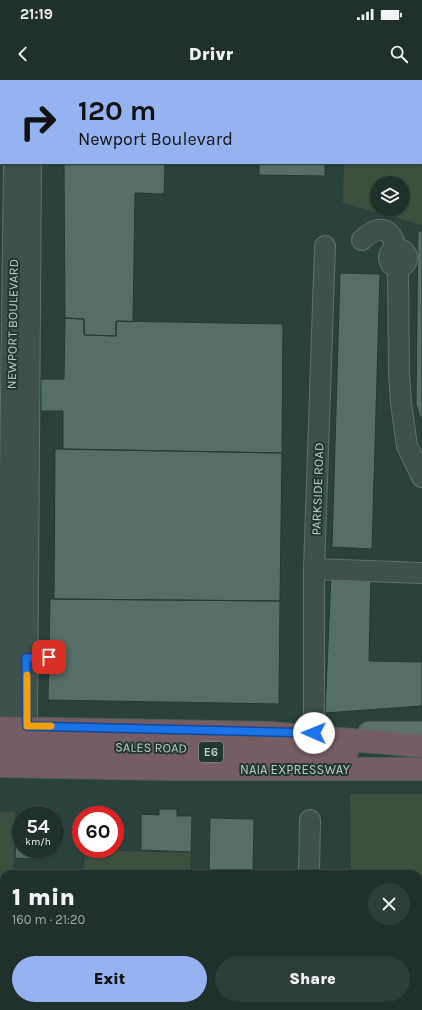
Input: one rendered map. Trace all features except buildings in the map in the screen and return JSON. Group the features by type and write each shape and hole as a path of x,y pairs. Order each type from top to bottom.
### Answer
{"highway":[{"path":"9,727 269,733 422,746"},
{"name":"NAIA EXPRESSWAY","path":"0,750 422,752"},
{"name":"NAIA EXPRESSWAY","path":"0,766 167,769 422,769"}],"main road":[{"name":"SALES ROAD","path":"9,727 314,733 422,733"},
{"name":"SALES ROAD","path":"0,746 422,749"},
{"name":"SALES ROAD","path":"0,762 422,763"},
{"path":"0,777 422,776"}],"street":[{"name":"NEWPORT BOULEVARD","path":"18,658 4,551 22,167"},
{"name":"NEWPORT BOULEVARD","path":"9,727 18,658 22,167"},
{"path":"362,240 370,232 378,229 387,231 393,237 397,259 399,375 401,403 407,446 422,477"},
{"name":"PARKSIDE ROAD","path":"314,733 314,569 325,246"},
{"path":"314,569 422,573"},
{"path":"18,658 49,657"},
{"path":"309,870 310,820"}],"green space":[{"path":"344,164 422,164 422,225 390,216 410,216 410,176 370,176 370,211 343,203"},
{"path":"350,794 422,794 422,870 351,870"},
{"path":"0,812 12,812 13,870 0,870"},
{"path":"124,851 191,853 190,870 84,870 85,858 124,858"}],"slow traffic":[{"path":"27,675 27,726 51,726"}],"route":[{"path":"49,657 26,658 27,726 314,733"}]}
